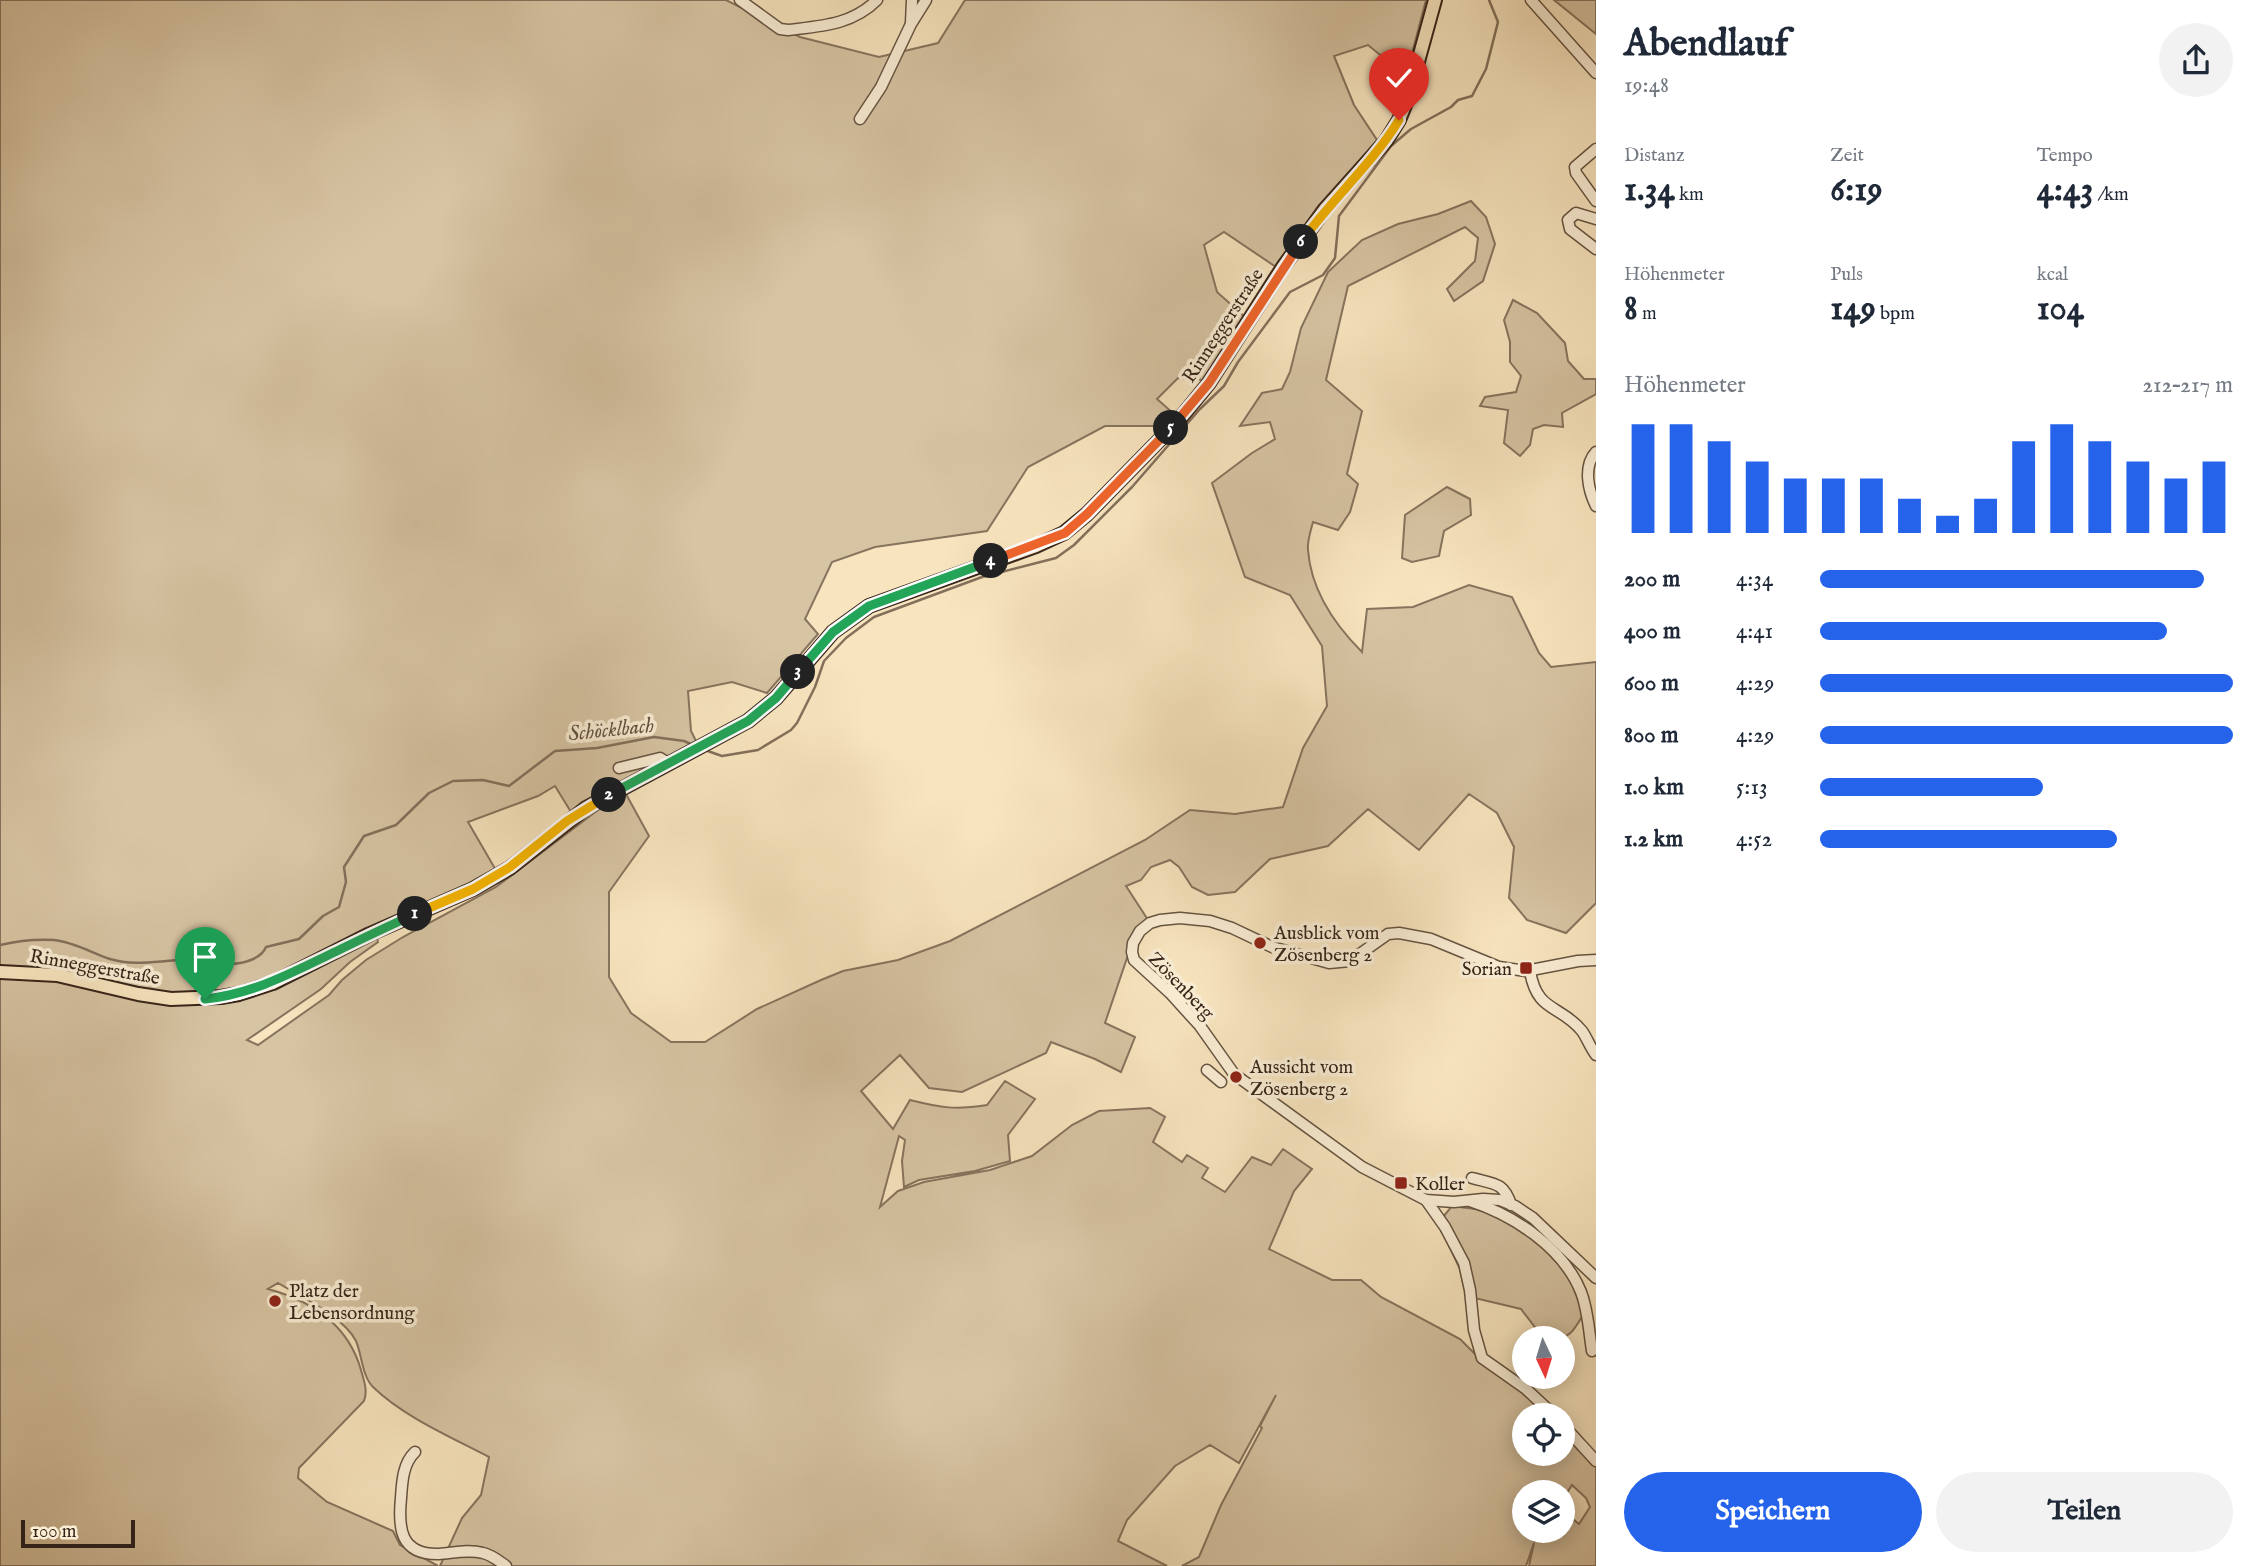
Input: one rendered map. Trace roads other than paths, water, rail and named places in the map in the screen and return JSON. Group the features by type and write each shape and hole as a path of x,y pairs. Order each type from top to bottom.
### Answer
{"main road":[{"name":"Rinneggerstraße","path":"0,972 57,975 171,999 205,999 239,994 273,982 370,934 473,889 510,867 586,808 748,721 776,698 824,641 854,615 894,595 1065,533 1178,421 1209,383 1283,267 1325,209 1386,141 1408,98 1435,0"}],"street":[{"path":"740,0 780,29 788,30 836,24 853,18 877,0"},
{"path":"911,24 912,0"},
{"path":"860,119 881,88 911,24 926,0"},
{"path":"1531,0 1596,72"},
{"path":"1596,149 1575,167 1576,173 1596,201"},
{"path":"1596,219 1576,213 1568,220 1570,229 1596,249"},
{"path":"1596,452 1591,457 1587,472 1596,506"},
{"name":"Rinneggerstraße","path":"619,768 660,758 674,760"},
{"name":"Zösenberg","path":"1596,960 1530,971 1499,967 1431,939 1399,933 1388,934 1359,957 1340,964 1300,957 1210,921 1180,918 1150,923 1140,931 1133,943 1134,960 1170,993 1200,1026 1234,1074 1362,1167 1426,1200 1500,1200 1511,1205 1533,1218 1596,1278"},
{"path":"1530,971 1533,987 1543,1003 1582,1032 1596,1055"},
{"path":"1207,1070 1221,1082"},
{"name":"Zösenberg","path":"1472,1178 1500,1185 1507,1191 1511,1205"},
{"name":"Zösenberg","path":"1426,1200 1445,1227 1464,1263 1474,1329 1482,1357 1541,1403"},
{"name":"Zösenberg","path":"1470,1200 1497,1210 1528,1228 1567,1269 1580,1290 1592,1351"},
{"path":"1575,1438 1596,1461"},
{"path":"415,1452 408,1461 402,1485 399,1521 405,1540 413,1548 429,1553 484,1553 506,1566"}],"waterway":[{"name":"Schöcklbach","path":"702,749 722,756 758,750 791,730 815,687 824,661 846,638 874,617 982,577 1056,558 1074,545 1132,487 1200,409 1224,386 1238,362 1290,292 1323,275 1335,258 1339,216 1391,146 1411,129 1451,107 1458,100 1472,96 1486,69 1498,22 1489,0"},
{"name":"Schöcklbach","path":"0,945 54,940 129,963 186,960 229,964 246,962 256,958 266,947 299,939 323,916 339,907 346,882 344,867 364,836 396,825 429,793 453,781 483,780 509,786 555,751 597,748 654,737 684,741 693,745"}],"place":[{"name":"Ausblick vom Zösenberg 2","path":"1260,943"},
{"name":"Sorian","path":"1526,968"},
{"name":"Aussicht vom Zösenberg 2","path":"1236,1077"},
{"name":"Koller","path":"1401,1183"},
{"name":"Platz der Lebensordnung","path":"275,1301"}]}
